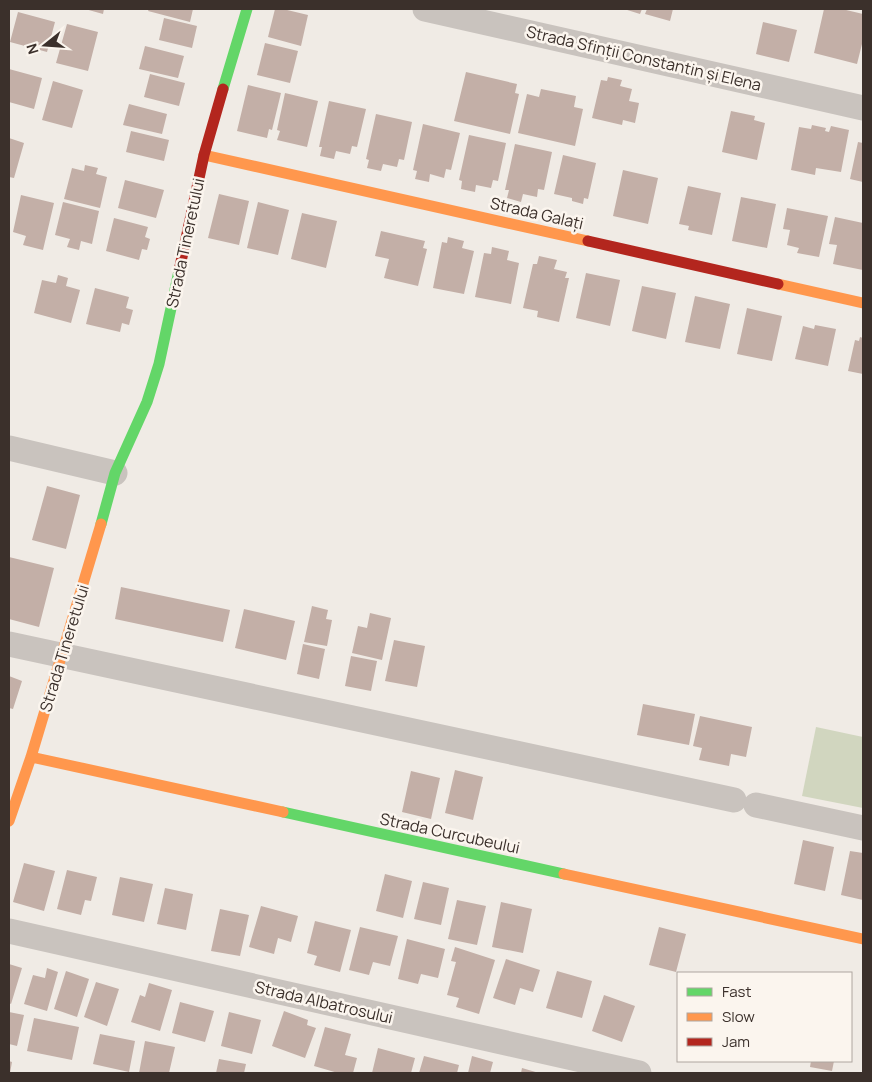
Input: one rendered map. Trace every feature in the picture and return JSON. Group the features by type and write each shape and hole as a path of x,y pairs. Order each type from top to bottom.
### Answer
{"street":[{"name":"Strada Tineretului","path":"9,821 31,757 115,473 147,402 159,364 204,155 246,9"},
{"name":"Strada Sfinții Constantin și Elena","path":"425,9 863,108"},
{"name":"Strada Galați","path":"204,155 863,303"},
{"path":"9,448 115,473"},
{"path":"9,644 863,828"},
{"name":"Strada Curcubeului","path":"31,757 863,939"},
{"name":"Strada Albatrosului","path":"9,931 638,1073"}],"green space":[{"path":"816,727 863,737 863,808 802,796"}],"building":[{"path":"85,9 104,9 103,14"},
{"path":"149,9 193,9 190,22 148,11"},
{"path":"275,9 308,15 301,46 268,37"},
{"path":"624,9 642,9 640,14"},
{"path":"647,9 673,9 670,21 645,14"},
{"path":"824,9 842,9 863,14 863,40 857,64 814,53"},
{"path":"18,12 55,22 47,52 10,42"},
{"path":"164,18 197,26 192,48 159,40"},
{"path":"763,22 797,30 789,62 756,54"},
{"path":"67,24 98,32 88,71 56,63"},
{"path":"265,43 298,51 290,83 257,75"},
{"path":"145,46 184,56 178,78 139,69"},
{"path":"9,69 42,78 34,109 9,102"},
{"path":"466,72 517,84 515,93 519,94 510,134 454,121"},
{"path":"150,74 185,83 179,106 144,97"},
{"path":"608,77 622,80 620,86 632,89 629,101 639,103 635,123 623,120 622,125 592,118 601,80 607,81"},
{"path":"53,81 83,90 72,128 42,120"},
{"path":"248,85 281,93 272,130 269,129 267,138 237,131"},
{"path":"541,89 576,96 574,107 583,109 575,146 518,133 527,94 539,97"},
{"path":"285,93 318,101 307,147 277,140 280,131 277,130"},
{"path":"329,101 366,109 357,147 352,146 350,154 336,151 334,159 320,156 322,147 319,147"},
{"path":"129,104 167,114 162,134 123,125"},
{"path":"731,111 755,116 754,120 765,123 757,160 722,152"},
{"path":"376,114 412,122 404,160 399,159 397,167 383,164 381,171 367,168 369,160 366,159"},
{"path":"423,124 460,133 451,170 446,169 444,178 430,174 429,182 415,179 417,171 413,170"},
{"path":"812,125 826,128 825,131 829,132 831,126 849,130 841,172 816,168 815,175 791,170 799,127 811,129"},
{"path":"131,131 169,140 164,161 126,152"},
{"path":"469,135 506,143 498,181 493,180 491,188 476,185 475,192 461,189 462,181 459,180"},
{"path":"9,138 24,143 14,178 9,177"},
{"path":"858,142 863,143 863,182 850,179"},
{"path":"515,144 552,152 544,190 538,189 537,197 523,194 521,202 507,198 509,190 505,190"},
{"path":"563,155 596,163 588,199 584,198 583,204 572,201 572,198 554,194"},
{"path":"85,165 98,168 96,174 107,177 100,208 64,199 72,168 84,171"},
{"path":"623,170 658,178 648,224 613,216"},
{"path":"125,180 164,190 156,218 118,208"},
{"path":"688,186 721,193 712,235 688,230 689,226 679,224"},
{"path":"219,194 249,201 239,245 208,238"},
{"path":"21,195 54,203 43,250 23,245 26,236 13,232"},
{"path":"741,197 776,204 767,248 732,241"},
{"path":"63,202 99,211 92,244 81,241 79,250 67,247 70,239 55,235"},
{"path":"258,202 289,210 278,255 247,248"},
{"path":"787,208 828,216 819,257 797,253 799,248 787,245 790,230 783,229"},
{"path":"302,213 337,221 326,268 291,259"},
{"path":"835,217 863,223 863,270 833,264 837,245 829,244"},
{"path":"114,218 148,227 145,237 150,239 147,250 142,249 139,260 106,251"},
{"path":"381,231 425,241 423,248 427,249 418,286 384,278 389,259 375,256"},
{"path":"448,237 464,241 462,248 474,251 464,294 433,288 442,242 447,243"},
{"path":"492,247 509,251 507,260 519,263 511,304 475,297 484,253 491,254"},
{"path":"539,256 557,260 554,269 567,272 565,278 569,278 559,322 537,317 538,311 523,308 533,264 537,264"},
{"path":"586,273 620,280 610,326 576,318"},
{"path":"58,275 68,278 66,286 80,290 71,323 34,313 42,280 56,283"},
{"path":"642,286 676,293 666,339 632,331"},
{"path":"95,288 129,297 126,308 133,310 129,325 122,323 120,332 86,324"},
{"path":"695,296 730,304 720,349 685,342"},
{"path":"747,308 782,316 772,361 737,354"},
{"path":"815,325 836,329 828,366 795,359 803,326 814,329"},
{"path":"860,337 863,338 863,374 848,371 855,340 859,341"},
{"path":"47,486 80,495 66,549 32,540"},
{"path":"9,557 54,568 39,627 9,619"},
{"path":"121,587 230,610 223,642 115,619"},
{"path":"312,606 328,610 326,619 332,620 327,646 304,642"},
{"path":"244,609 295,621 286,660 235,648"},
{"path":"370,613 391,618 382,660 352,653 358,626 367,628"},
{"path":"394,640 425,646 417,687 385,681"},
{"path":"303,644 325,649 319,679 297,674"},
{"path":"351,656 377,661 371,691 345,686"},
{"path":"9,676 22,681 13,709 9,708"},
{"path":"643,704 695,714 689,745 637,735"},
{"path":"700,716 752,727 746,757 731,754 729,766 699,760 702,748 693,746"},
{"path":"455,770 483,777 473,820 445,813"},
{"path":"411,771 440,778 431,819 402,812"},
{"path":"803,840 834,847 825,891 794,884"},
{"path":"850,851 863,853 863,900 841,895"},
{"path":"24,863 55,871 44,911 13,902"},
{"path":"67,870 97,877 91,901 85,900 81,915 57,909"},
{"path":"385,874 412,881 403,918 376,911"},
{"path":"120,877 153,884 144,922 112,915"},
{"path":"423,882 449,888 441,925 414,919"},
{"path":"165,888 193,894 186,930 157,924"},
{"path":"457,900 486,906 477,945 448,939"},
{"path":"501,902 532,909 523,953 492,947"},
{"path":"261,906 298,916 291,942 278,938 274,954 249,947"},
{"path":"220,909 249,915 240,956 211,951"},
{"path":"315,921 351,930 340,972 314,965 317,956 307,953"},
{"path":"360,927 398,936 390,966 373,962 369,975 349,970"},
{"path":"659,927 686,934 676,972 649,965"},
{"path":"407,939 445,949 438,978 421,974 418,984 398,979"},
{"path":"455,947 495,960 479,1014 456,1007 459,998 447,995 456,962 451,961"},
{"path":"506,959 540,970 533,992 520,988 515,1005 493,998"},
{"path":"9,964 22,968 11,1004 9,1003"},
{"path":"47,968 58,972 47,1011 24,1004 33,975 45,978"},
{"path":"66,971 89,979 77,1017 54,1009"},
{"path":"557,971 592,981 582,1018 546,1008"},
{"path":"96,982 119,989 107,1026 84,1017"},
{"path":"149,983 172,990 160,1031 131,1022 140,995 145,997"},
{"path":"604,995 635,1006 622,1042 592,1031"},
{"path":"180,1002 214,1011 205,1042 172,1033"},
{"path":"284,1011 308,1020 307,1025 316,1028 305,1058 272,1046"},
{"path":"9,1012 24,1015 17,1046 9,1044"},
{"path":"229,1012 261,1020 252,1054 221,1046"},
{"path":"34,1018 79,1027 72,1060 27,1051"},
{"path":"325,1027 351,1034 345,1055 357,1058 353,1073 338,1073 314,1066"},
{"path":"100,1034 135,1041 129,1072 93,1064"},
{"path":"145,1041 175,1047 169,1073 139,1073"},
{"path":"378,1048 415,1058 411,1073 372,1073"},
{"path":"424,1056 459,1065 457,1073 419,1073"},
{"path":"472,1056 493,1062 490,1073 468,1073"},
{"path":"219,1059 246,1064 244,1073 216,1073"},
{"path":"9,1061 12,1062 10,1073 9,1073"},
{"path":"811,1062 834,1062 832,1071 810,1067"},
{"path":"522,1068 539,1073 521,1073"}],"traffic: fast":[{"path":"223,89 247,9"},
{"path":"101,524 115,473 147,402 159,364 179,271"},
{"path":"283,812 564,874"}],"traffic: slow":[{"path":"204,155 588,241"},
{"path":"778,284 863,303"},
{"path":"9,821 31,757 101,524"},
{"path":"31,757 283,812"},
{"path":"564,874 863,939"}],"traffic: jam":[{"path":"179,271 204,155 223,89"},
{"path":"588,241 778,284"}]}
